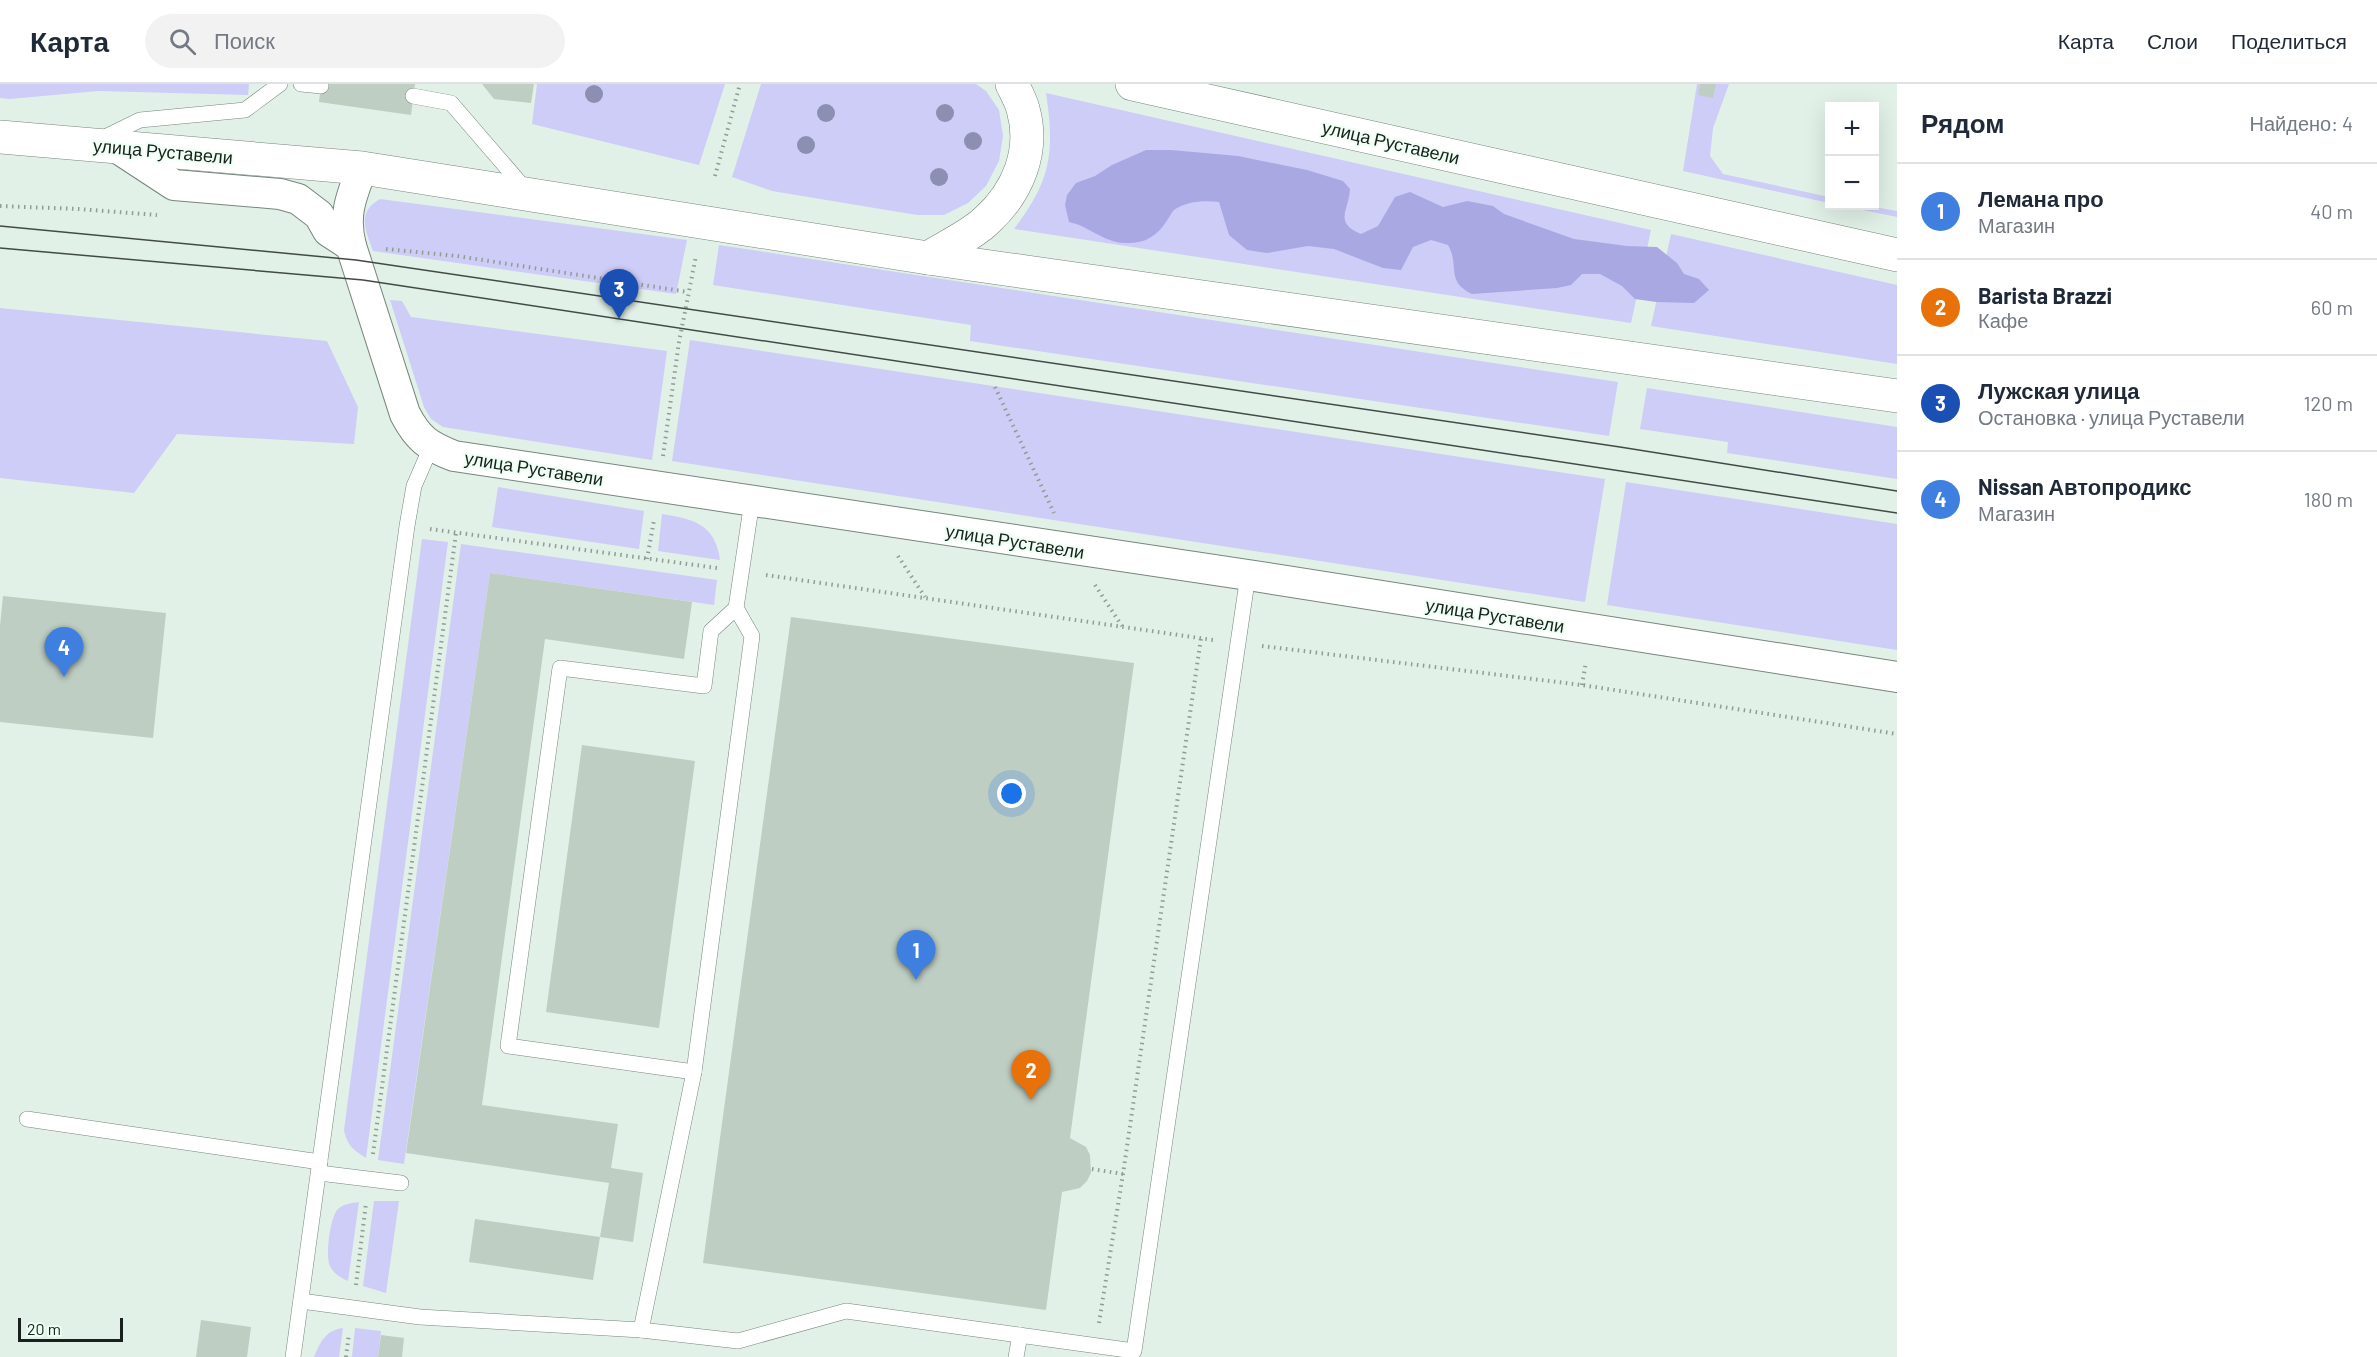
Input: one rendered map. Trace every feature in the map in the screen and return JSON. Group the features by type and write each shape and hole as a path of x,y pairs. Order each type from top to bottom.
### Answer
{"main road":[{"path":"928,258 985,222 1005,201 1020,176 1028,147 1023,110 1012,84"},
{"name":"улица Руставели","path":"1132,84 1897,255"},
{"name":"улица Руставели","path":"0,137 362,168 928,258 1897,396"}],"street":[{"path":"103,145 174,185 280,194 298,199 319,215 328,231 351,246"},
{"name":"улица Руставели","path":"362,168 348,208 346,228 351,246 405,414 414,431 431,447 454,456 1248,575 1897,677"}],"lane":[{"path":"103,145 140,120 245,111 280,84"},
{"path":"301,84 321,86"},
{"path":"413,96 451,103 530,194"},
{"path":"293,1357 407,526 414,486 431,447"},
{"path":"640,1330 694,1072 752,636 736,608 752,501"},
{"path":"301,1301 420,1317 640,1330 738,1341 846,1311 1134,1351 1248,575"},
{"path":"694,1072 508,1046 560,668 704,686 711,631 736,608"},
{"path":"27,1119 319,1167 370,1179 401,1183"},
{"path":"1016,1357 1020,1335"}],"path":[{"path":"715,176 740,84"},
{"path":"662,461 679,342 697,251"},
{"path":"995,387 1071,549 1122,626"},
{"path":"647,559 655,513"},
{"path":"407,526 741,571 1201,638 1582,685 1897,734"},
{"path":"346,1357 456,533"},
{"path":"1096,1346 1201,638"},
{"path":"1582,685 1587,655"},
{"path":"1092,1169 1123,1174"}],"shaded area":[{"path":"0,84 249,84 248,95 98,91 10,99 0,98"},
{"path":"537,84 725,84 699,165 532,124"},
{"path":"761,84 976,84 986,91 999,110 1003,136 999,161 986,186 968,203 944,215 917,215 772,191 732,177"},
{"path":"1697,84 1729,84 1713,128 1710,156 1723,174 1825,196 1825,202 1683,171"},
{"path":"1046,93 1651,230 1631,323 1014,229 1036,196 1047,165 1050,133"},
{"path":"1146,150 1238,156 1307,170 1343,181 1350,189 1345,220 1352,230 1361,234 1378,226 1395,197 1410,192 1443,207 1467,201 1493,206 1504,214 1574,239 1627,246 1657,247 1677,263 1684,274 1699,279 1709,290 1694,303 1656,302 1635,299 1622,286 1600,274 1582,274 1571,285 1557,288 1472,294 1459,284 1456,278 1448,245 1431,240 1413,247 1401,270 1383,268 1334,249 1308,246 1267,253 1247,250 1229,235 1219,202 1214,201 1196,202 1179,207 1173,211 1158,232 1138,242 1116,242 1069,222 1065,205 1067,195 1076,183"},
{"path":"380,199 687,240 676,294 373,251 366,229 365,216 373,204"},
{"path":"1879,208 1897,211 1897,217 1863,210 1879,210"},
{"path":"1671,234 1897,285 1897,364 1651,326"},
{"path":"719,245 1618,382 1609,436 970,341 971,325 713,285"},
{"path":"390,300 402,301 411,317 667,351 652,460 443,427 431,419 424,407"},
{"path":"0,308 327,341 358,407 354,444 177,434 134,493 0,478"},
{"path":"690,340 1605,479 1585,602 672,461"},
{"path":"1647,388 1897,427 1897,479 1727,453 1728,442 1640,429"},
{"path":"1626,482 1897,524 1897,650 1607,605"},
{"path":"498,487 644,511 639,549 492,527"},
{"path":"662,514 684,518 701,525 713,538 720,560 658,551"},
{"path":"422,539 448,542 366,1158 351,1147 344,1130"},
{"path":"461,544 717,580 714,605 490,573 404,1164 378,1160"},
{"path":"374,1201 399,1201 386,1293 363,1286"},
{"path":"359,1202 348,1281 330,1266 329,1238 337,1210 344,1205"},
{"path":"343,1328 339,1357 314,1357 328,1334"},
{"path":"355,1328 381,1331 378,1357 352,1357"}],"building":[{"path":"321,84 415,84 411,115 319,102"},
{"path":"482,84 534,84 531,103 494,99"},
{"path":"1700,84 1716,84 1713,98 1698,95"},
{"path":"490,573 692,602 684,659 545,639 482,1105 618,1124 611,1168 643,1173 633,1242 600,1237 609,1183 406,1153"},
{"path":"3,596 166,613 153,738 0,722 0,626"},
{"path":"791,617 1134,663 1070,1138 1086,1147 1090,1155 1091,1173 1080,1188 1062,1192 1046,1310 703,1263"},
{"path":"582,745 695,761 659,1028 546,1012"},
{"path":"475,1219 600,1237 593,1280 469,1262"},
{"path":"201,1320 251,1327 247,1357 196,1357"},
{"path":"381,1335 404,1338 402,1357 378,1357"}],"tram line":[{"path":"0,226 356,260 1620,447 1897,491"},
{"path":"0,248 363,280 1897,513"}],"place":[{"name":"Лужская улица","path":"619,319"},
{"name":"Nissan Автопродикс","path":"64,677"},
{"name":"Лемана про","path":"916,980"},
{"name":"Barista Brazzi","path":"1031,1100"}]}
